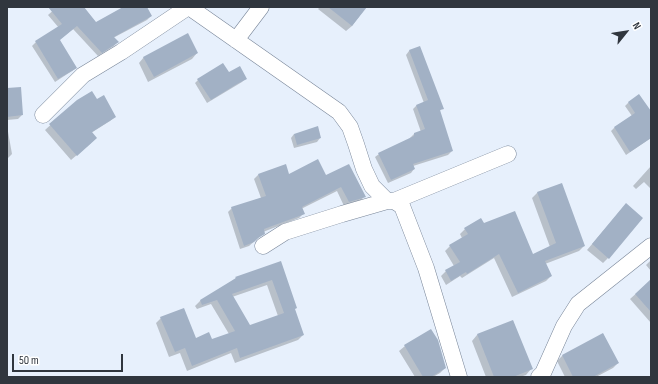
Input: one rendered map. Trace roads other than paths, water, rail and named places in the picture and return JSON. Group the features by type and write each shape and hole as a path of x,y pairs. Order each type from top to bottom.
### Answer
{"street":[{"path":"43,115 83,75 189,7 339,112 350,127 364,169 372,186 390,201 402,206 426,268 459,377"},
{"path":"236,40 261,7"},
{"path":"263,246 285,232 390,201 508,154"},
{"path":"539,377 564,326 578,304 651,246"}]}
